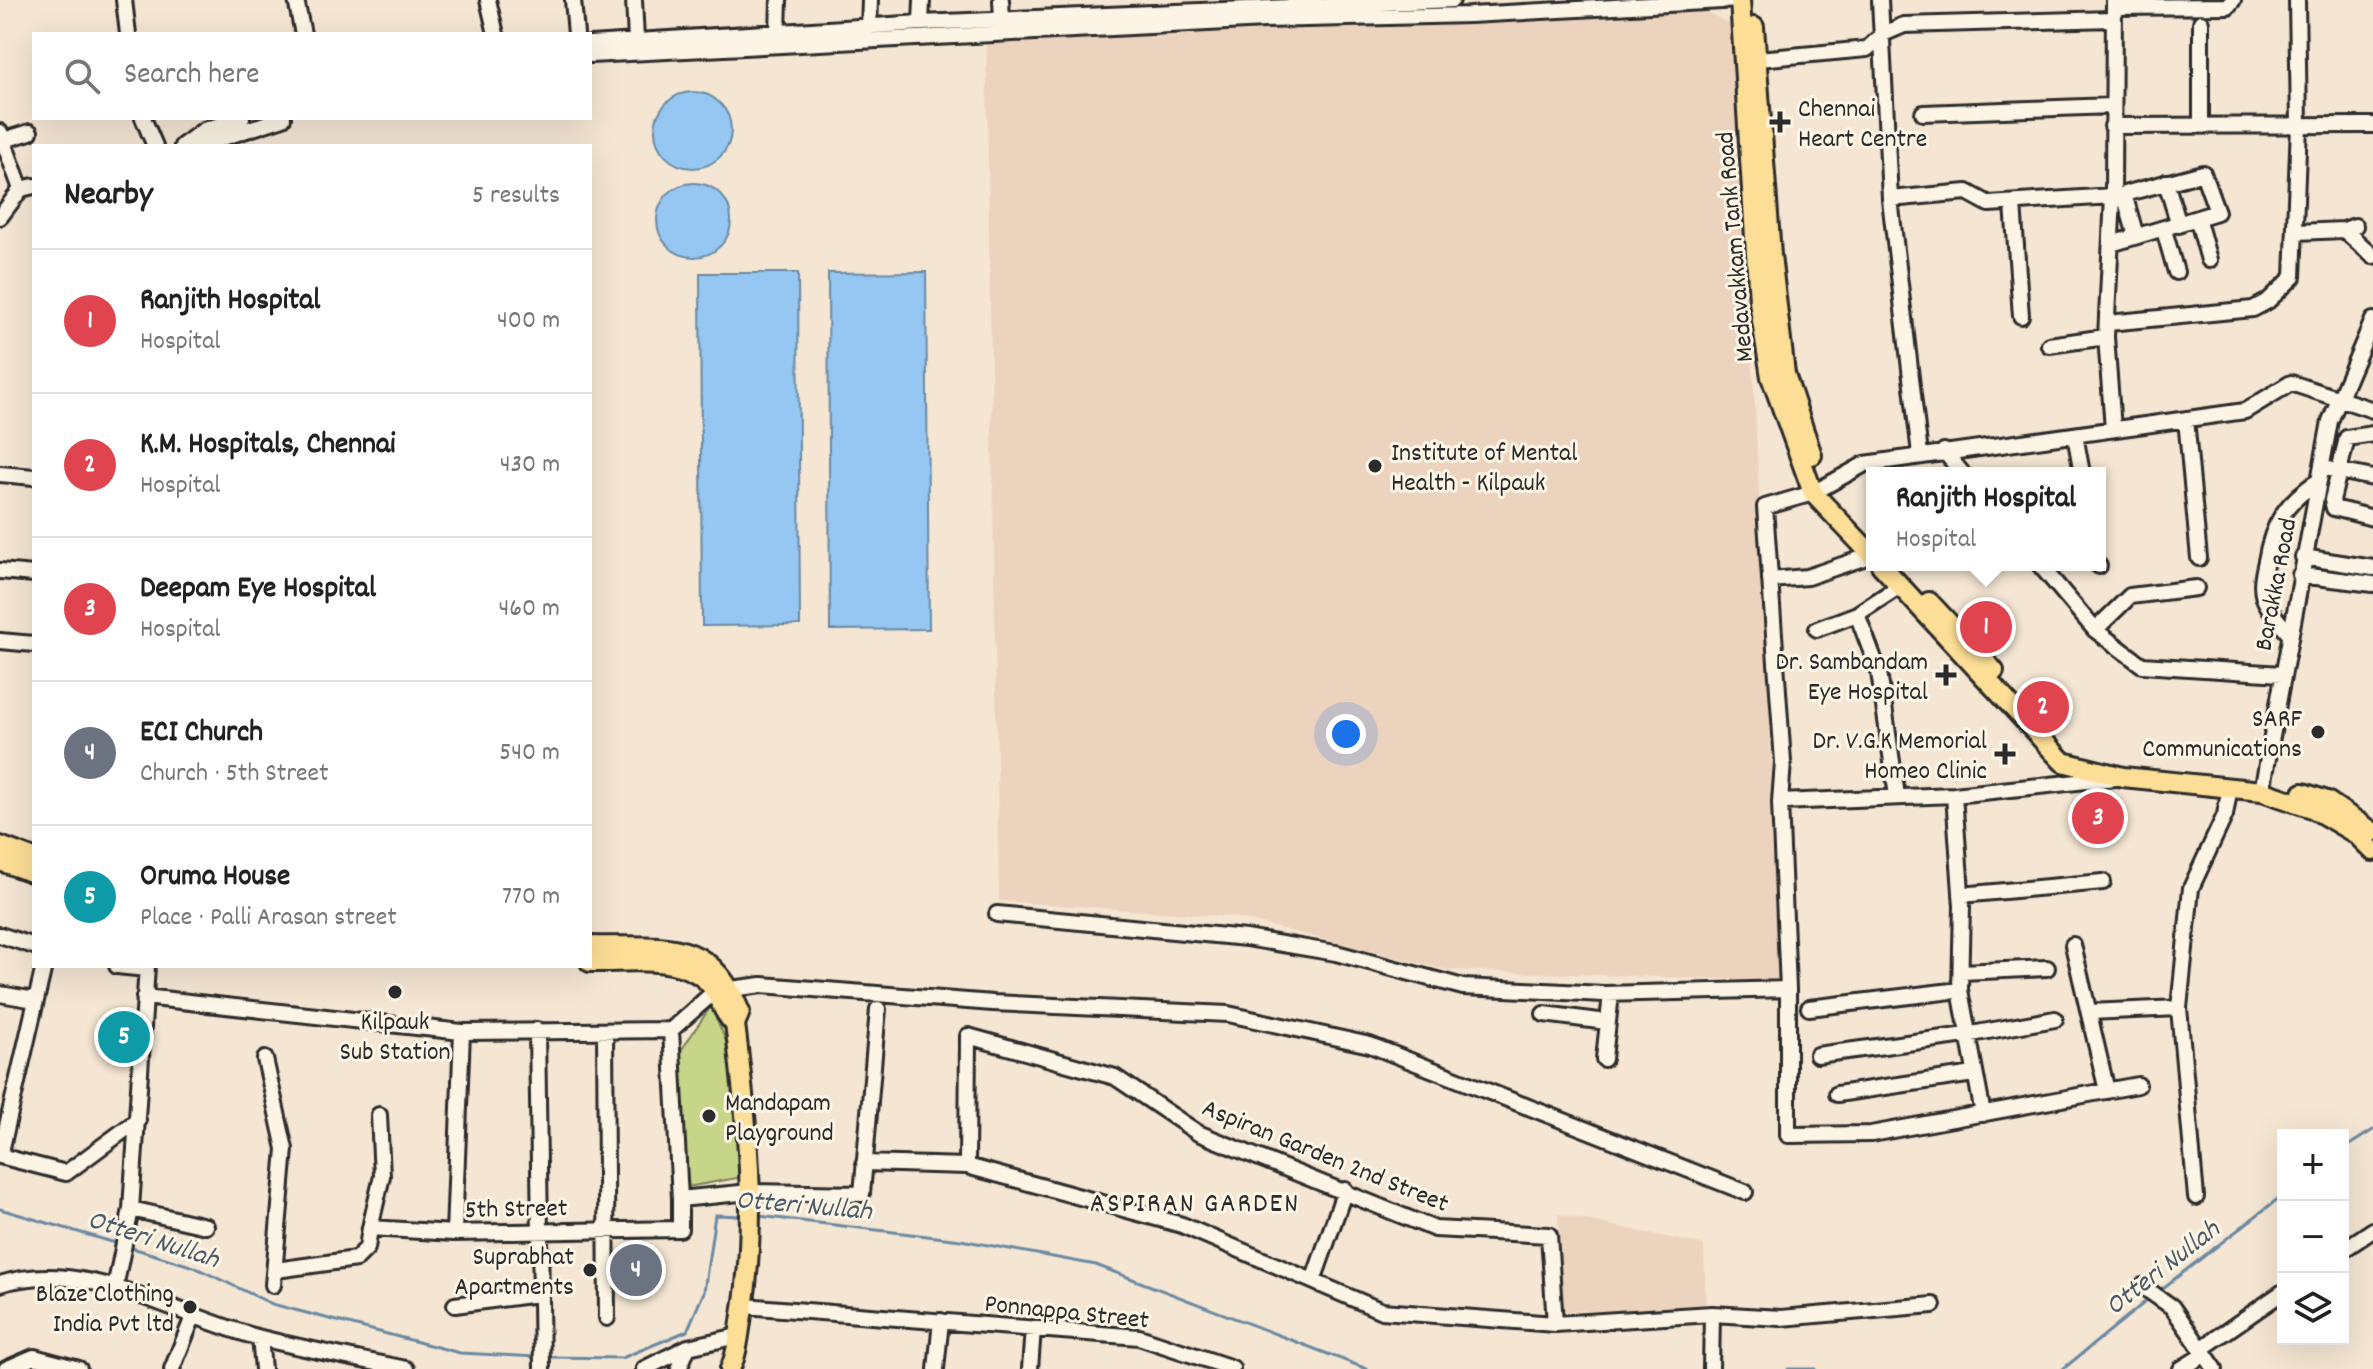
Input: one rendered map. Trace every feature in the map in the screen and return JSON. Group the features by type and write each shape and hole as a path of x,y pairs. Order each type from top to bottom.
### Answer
{"main road":[{"name":"Medavakkam Tank Road","path":"1740,0 1765,351 1771,377 1818,490 1866,548"},
{"name":"Medavakkam Tank Road","path":"1751,0 1771,255 1785,374 1818,490 1866,535"},
{"path":"1886,571 2063,762 2123,777 2230,786 2263,785 2312,808 2356,834 2373,851"},
{"path":"1900,571 2068,751 2133,767 2263,785 2327,801 2373,832"},
{"path":"0,846 32,858"},
{"path":"0,861 32,872"},
{"path":"592,946 676,948 707,961 723,990 727,1017 735,1024 746,1117 750,1200 744,1306 734,1366"},
{"path":"592,962 674,964 700,974 723,990"}],"street":[{"path":"124,0 128,32"},
{"path":"296,0 303,32"},
{"path":"488,0 496,32"},
{"path":"573,0 576,32"},
{"path":"634,0 636,40"},
{"path":"778,32 779,0"},
{"path":"869,27 870,0"},
{"path":"921,23 922,0"},
{"path":"1001,0 1002,19"},
{"path":"1047,24 1049,0"},
{"path":"592,55 1354,3 1452,0"},
{"path":"592,44 1002,19 1047,24 1740,0"},
{"path":"1880,0 1890,199 1920,454"},
{"path":"1758,59 1867,49 1883,34 1904,25 2178,3 2228,6 2233,0"},
{"path":"2049,345 2107,330 2262,306 2293,277 2299,125 2297,0"},
{"path":"2113,429 2107,330 2113,196 2114,9"},
{"path":"2201,22 2201,125"},
{"path":"1923,113 2112,106"},
{"path":"144,120 154,144"},
{"path":"185,144 204,130 236,120"},
{"path":"204,144 277,120"},
{"path":"2112,126 2373,125"},
{"path":"0,217 28,188 2,136 30,132"},
{"path":"2111,244 2198,221 2217,212 2206,176 2197,172 2124,194 2136,236"},
{"path":"2166,182 2176,272"},
{"path":"1890,199 1967,192 1989,204 2013,204 2113,196"},
{"path":"2013,204 2021,316"},
{"path":"2198,221 2209,260"},
{"path":"2297,232 2350,228 2373,256"},
{"name":"Barakka Road","path":"2263,785 2330,421 2373,320"},
{"path":"2138,1085 1871,1134 1788,1135 1788,989 1780,802 1782,730 1765,507 1818,490 1865,464 2245,411 2291,383 2373,410"},
{"path":"2186,419 2199,558"},
{"path":"2373,434 2347,438 2338,471 2334,508 2373,518"},
{"path":"2075,435 2081,467"},
{"path":"1944,451 1957,467"},
{"path":"2289,634 2265,600 2262,585 2270,533 2281,512 2319,474 2338,471 2373,478"},
{"path":"0,474 32,477"},
{"path":"2312,513 2373,525"},
{"path":"1770,580 1807,577 1866,557"},
{"path":"2303,557 2373,568"},
{"path":"0,571 32,574"},
{"path":"2045,571 2095,630 2142,665 2282,674"},
{"path":"2300,575 2373,584"},
{"path":"1817,629 1857,614 1900,586"},
{"path":"2095,630 2130,596 2196,588"},
{"path":"1857,614 1879,672 1897,796"},
{"path":"0,641 32,644"},
{"path":"1780,802 1954,795 2123,777"},
{"path":"2196,1197 2179,1008 2191,888 2225,815 2230,786"},
{"path":"1954,795 1961,895 1960,990 1983,1114"},
{"path":"1961,895 2103,882"},
{"path":"997,914 1258,940 1336,953 1463,987 1611,994 1788,989"},
{"path":"0,935 32,945"},
{"path":"2073,945 2107,1091"},
{"path":"43,968 0,1156 66,1173 138,1120"},
{"path":"115,1288 131,1209 147,968"},
{"path":"1961,972 2047,968"},
{"path":"144,997 462,1032 671,1030 723,990 762,985 993,1003 1228,1014 1370,1045 1745,1192"},
{"path":"1809,1008 1960,990"},
{"path":"0,994 35,1000"},
{"path":"1604,1059 1611,994"},
{"path":"2089,1012 2179,1008"},
{"path":"671,1030 680,1199 750,1200 862,1194 878,1009"},
{"path":"1544,1014 1607,1022"},
{"path":"1817,1055 1966,1035 2055,1019"},
{"path":"537,1030 541,1231 538,1294 542,1368"},
{"path":"605,1031 607,1318"},
{"path":"454,1233 462,1032"},
{"name":"Aspiran Garden 2nd Street","path":"967,1166 968,1036 1115,1077 1198,1133 1435,1229 1549,1235 1555,1324"},
{"path":"265,1059 285,1149 275,1278 356,1259 367,1248 382,1176 379,1115"},
{"path":"1837,1094 1974,1074"},
{"path":"864,1163 967,1166 1182,1225 1382,1311 1555,1324 1712,1314 1781,1318 1933,1305"},
{"path":"1313,1281 1345,1190"},
{"name":"5th Street","path":"370,1228 454,1233 680,1229 680,1199"},
{"path":"131,1209 206,1226"},
{"path":"2349,1246 2373,1230"},
{"path":"0,1284 17,1278 75,1280 115,1288 260,1338 373,1366 406,1369"},
{"path":"2142,1286 2172,1307 2215,1369"},
{"path":"455,1305 538,1294"},
{"path":"2181,1369 2277,1296"},
{"name":"Ponnappa Street","path":"744,1306 1139,1337 1232,1368"},
{"path":"1711,1368 1712,1314"},
{"path":"172,1369 193,1317"},
{"path":"936,1369 941,1321"},
{"path":"1030,1369 1033,1328"},
{"path":"644,1369 688,1347 738,1336"},
{"path":"260,1338 263,1369"},
{"path":"679,1369 688,1347"},
{"path":"6,1369 34,1357 79,1369"}],"shaded area":[{"name":"Institute of Mental Health - Kilpauk","path":"1696,6 1737,28 1782,981 1447,970 1234,917 999,901 986,31"},
{"path":"1558,1214 1704,1245 1706,1310 1564,1311"}],"green space":[{"name":"Mandapam Playground","path":"711,1006 731,1053 743,1177 687,1187 678,1055"}],"water":[{"path":"686,92 700,92 714,98 725,109 731,130 728,145 720,157 700,168 686,168 672,162 661,151 655,137 655,123 661,109 672,98"},
{"path":"687,183 701,183 715,189 725,199 731,220 725,241 715,251 701,257 687,257 673,251 663,241 657,227 657,213 663,199 673,189"},
{"path":"926,272 929,629 830,630 828,273"},
{"path":"700,273 798,273 800,625 702,626"}],"waterway":[{"name":"Otteri Nullah","path":"2349,1145 2373,1130"},
{"name":"Otteri Nullah","path":"2159,1291 2277,1200"},
{"name":"Otteri Nullah","path":"0,1209 119,1244"},
{"name":"Otteri Nullah","path":"548,1357 622,1358 687,1331 704,1292 715,1215 743,1216"},
{"name":"Otteri Nullah","path":"759,1216 961,1240 1096,1265 1367,1369"},
{"name":"Otteri Nullah","path":"126,1246 194,1267 272,1304 460,1353 537,1357"},
{"name":"Otteri Nullah","path":"2063,1369 2150,1298"},
{"name":"Otteri Nullah","path":"1788,1369 1815,1369"}],"place":[{"name":"Chennai Heart Centre","path":"1780,122"},
{"name":"Institute of Mental Health - Kilpauk","path":"1375,466"},
{"name":"Ranjith Hospital","path":"1986,627"},
{"name":"Dr. Sambandam Eye Hospital","path":"1946,675"},
{"name":"K.M. Hospitals, Chennai","path":"2043,707"},
{"name":"SARF Communications","path":"2318,732"},
{"name":"Dr. V.G.K Memorial Homeo Clinic","path":"2005,754"},
{"name":"Deepam Eye Hospital","path":"2098,818"},
{"name":"Kilpauk Sub Station","path":"395,992"},
{"name":"Oruma House","path":"124,1037"},
{"name":"Mandapam Playground","path":"709,1116"},
{"name":"Suprabhat Apartments","path":"590,1270"},
{"name":"ECI Church","path":"636,1270"},
{"name":"Blaze Clothing India Pvt ltd","path":"190,1307"}],"district":[{"name":"ASPIRAN GARDEN","path":"1195,1201"}]}
